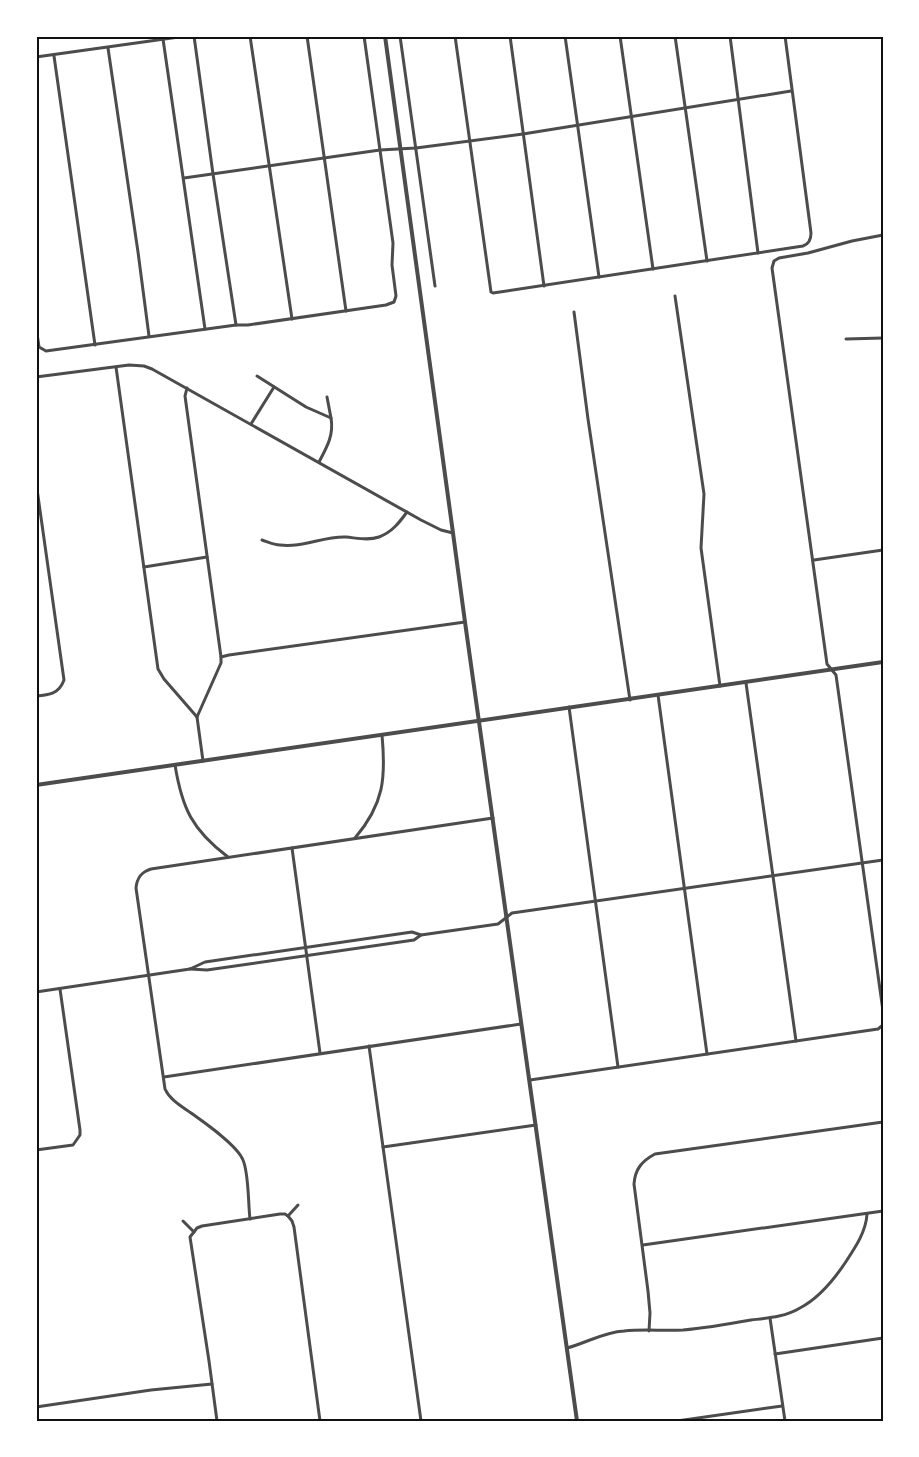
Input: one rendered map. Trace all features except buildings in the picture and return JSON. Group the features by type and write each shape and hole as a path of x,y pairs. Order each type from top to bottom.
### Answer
{"street":[{"path":"36,57 186,36"},
{"path":"194,36 237,325"},
{"path":"250,36 292,319"},
{"path":"307,36 346,311"},
{"path":"36,327 38,342 46,351 292,319 394,302 396,296 392,265 393,243 364,36"},
{"path":"385,36 577,1421"},
{"path":"400,36 435,286"},
{"path":"455,36 490,292 599,278 803,246 809,241 811,233 785,36"},
{"path":"510,36 544,286"},
{"path":"565,36 599,278"},
{"path":"620,36 653,269"},
{"path":"675,36 707,261"},
{"path":"730,36 758,253"},
{"path":"163,39 205,329"},
{"path":"108,48 149,336"},
{"path":"54,56 95,345"},
{"path":"184,178 380,150 416,148 523,134 792,91"},
{"path":"883,235 779,258 772,264 827,664 836,675 883,1011"},
{"path":"675,296 704,494 701,548 720,687"},
{"path":"574,312 630,700"},
{"path":"846,339 883,338"},
{"path":"36,377 129,365 144,366 158,371 406,512 441,530 453,533"},
{"path":"116,366 158,669 197,717"},
{"path":"257,376 306,407 331,418"},
{"path":"251,424 274,387"},
{"path":"187,388 185,396 221,657 221,663 197,717 203,761"},
{"path":"319,462 330,442 332,426 327,397"},
{"path":"36,482 64,680 55,693 36,696"},
{"path":"262,540 279,545 290,545 345,537 380,537 394,529 406,512"},
{"path":"813,560 883,550"},
{"path":"144,567 207,557"},
{"path":"221,657 465,622"},
{"path":"36,785 883,662"},
{"path":"746,683 796,1041"},
{"path":"658,695 707,1054"},
{"path":"569,707 618,1067"},
{"path":"354,839 374,812 381,793 385,763 382,735"},
{"path":"175,765 182,798 192,819 206,838 228,857"},
{"path":"250,1219 245,1168 240,1155 213,1130 171,1099 165,1089 136,888 137,881 142,873 151,869 493,818"},
{"path":"292,848 320,1053"},
{"path":"190,969 206,962 412,932 421,935 498,924 512,913 883,860"},
{"path":"36,992 190,969 207,970 307,956 414,940 421,935"},
{"path":"36,1150 73,1145 80,1130 60,989"},
{"path":"163,1077 521,1024"},
{"path":"530,1080 878,1029 883,1025"},
{"path":"369,1046 421,1421"},
{"path":"649,1331 651,1313 634,1184 638,1168 647,1158 655,1154 883,1122"},
{"path":"383,1147 536,1125"},
{"path":"288,1216 298,1205"},
{"path":"643,1245 883,1211"},
{"path":"217,1421 190,1237 197,1228 202,1226 285,1214 294,1227 320,1421"},
{"path":"567,1348 610,1333 689,1329 770,1318 790,1313 829,1286 866,1226 867,1214"},
{"path":"183,1221 194,1232"},
{"path":"770,1318 785,1421"},
{"path":"775,1354 883,1338"},
{"path":"36,1407 151,1390 212,1384"},
{"path":"677,1421 782,1406"}]}
